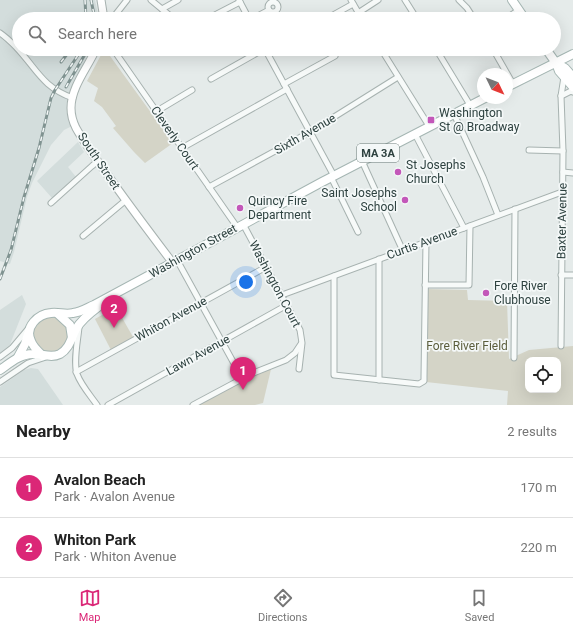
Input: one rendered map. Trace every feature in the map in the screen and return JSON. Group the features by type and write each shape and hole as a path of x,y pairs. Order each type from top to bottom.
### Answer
{"main road":[{"path":"101,0 103,12"},
{"path":"512,0 519,10"},
{"path":"513,84 573,54"},
{"name":"South Street","path":"92,56 78,84 71,106 71,115 76,128 126,200 175,261"},
{"path":"551,56 556,63 558,71 573,87"},
{"path":"556,63 565,68 573,77"},
{"name":"Washington Street","path":"58,314 76,313 115,295 240,226 477,102"},
{"name":"Washington Street","path":"72,338 79,324 115,295"},
{"name":"MA 3A","path":"30,329 33,322 39,317 51,313 58,314"},
{"path":"58,314 70,325 72,338"},
{"path":"30,329 31,343 46,356"},
{"path":"0,370 18,357 26,344 30,329"},
{"name":"MA 3A","path":"18,357 32,354 55,356 68,347 72,338"}],"street":[{"path":"118,12 127,0"},
{"path":"151,0 166,12"},
{"path":"162,9 178,0"},
{"path":"360,12 378,0"},
{"path":"405,0 413,12"},
{"path":"459,0 470,12"},
{"path":"219,12 239,1 245,12"},
{"path":"337,12 352,2 357,12"},
{"path":"265,12 269,10"},
{"path":"0,33 12,44"},
{"path":"23,56 45,82 55,90 73,98"},
{"name":"Cleverly Court","path":"118,56 209,187 240,226"},
{"path":"211,79 252,56"},
{"path":"269,56 310,132 358,232"},
{"path":"284,84 335,56"},
{"path":"385,56 429,126"},
{"path":"440,56 470,105"},
{"path":"496,56 502,68"},
{"name":"Sixth Avenue","path":"209,187 310,132 398,77"},
{"name":"Baxter Avenue","path":"561,346 563,150 561,96 564,77"},
{"path":"182,148 287,89"},
{"path":"156,111 192,90"},
{"path":"561,96 571,91 573,92"},
{"path":"454,114 483,177 498,215"},
{"path":"415,134 467,227 469,285 425,285"},
{"path":"530,150 563,150"},
{"path":"51,203 98,161"},
{"path":"362,161 402,251"},
{"path":"563,172 573,173"},
{"name":"Curtis Avenue","path":"282,295 562,192"},
{"path":"83,236 126,200"},
{"path":"514,358 515,209"},
{"name":"Washington Court","path":"240,226 266,267 300,330 302,343 299,369"},
{"path":"334,276 334,374 416,385 422,383 424,377 426,242"},
{"path":"379,259 379,380"},
{"path":"175,261 201,303 242,378"},
{"name":"Whiton Avenue","path":"76,372 266,267"},
{"path":"561,275 573,276"},
{"name":"Lawn Avenue","path":"108,405 287,305"},
{"path":"79,324 76,372 97,405"},
{"path":"0,357 12,348 30,329"},
{"path":"193,405 242,378 286,360 295,353 302,343"},
{"path":"0,382 26,364 46,356"}],"shaded area":[{"path":"0,0 95,0 98,12 12,12 12,56 87,56 69,92 68,110 72,126 64,130 51,145 32,183 10,264 0,261"},
{"path":"78,142 84,152 68,167 76,177 52,198 37,181"},
{"path":"22,295 26,304 9,347 0,353 0,310"},
{"path":"31,368 38,369 63,405 0,405 0,387 24,370"}],"green space":[{"path":"100,56 110,56 173,143 145,163 113,128 116,126 102,107 94,101 98,88 87,81"},
{"name":"Fore River Field","path":"427,289 467,290 468,300 507,301 509,359 529,350 573,346 573,405 507,405 508,391 426,382"},
{"path":"116,307 133,337 111,350 95,319"},
{"path":"48,317 57,318 63,321 69,335 60,349 53,352 43,351 37,348 33,333 35,326"},
{"path":"272,365 263,403 255,405 193,405"}],"railway":[{"path":"85,0 86,12"},
{"path":"91,0 94,12"},
{"path":"61,62 66,56"},
{"path":"0,279 11,250 51,98 77,56"},
{"path":"66,87 84,56"}],"place":[{"name":"Washington St @ Broadway","path":"431,120"},
{"name":"St Josephs Church","path":"398,172"},
{"name":"Saint Josephs School","path":"405,200"},
{"name":"Quincy Fire Department","path":"240,208"},
{"name":"Fore River Clubhouse","path":"486,293"},
{"name":"Whiton Park","path":"114,328"},
{"name":"Avalon Beach","path":"243,390"}]}
